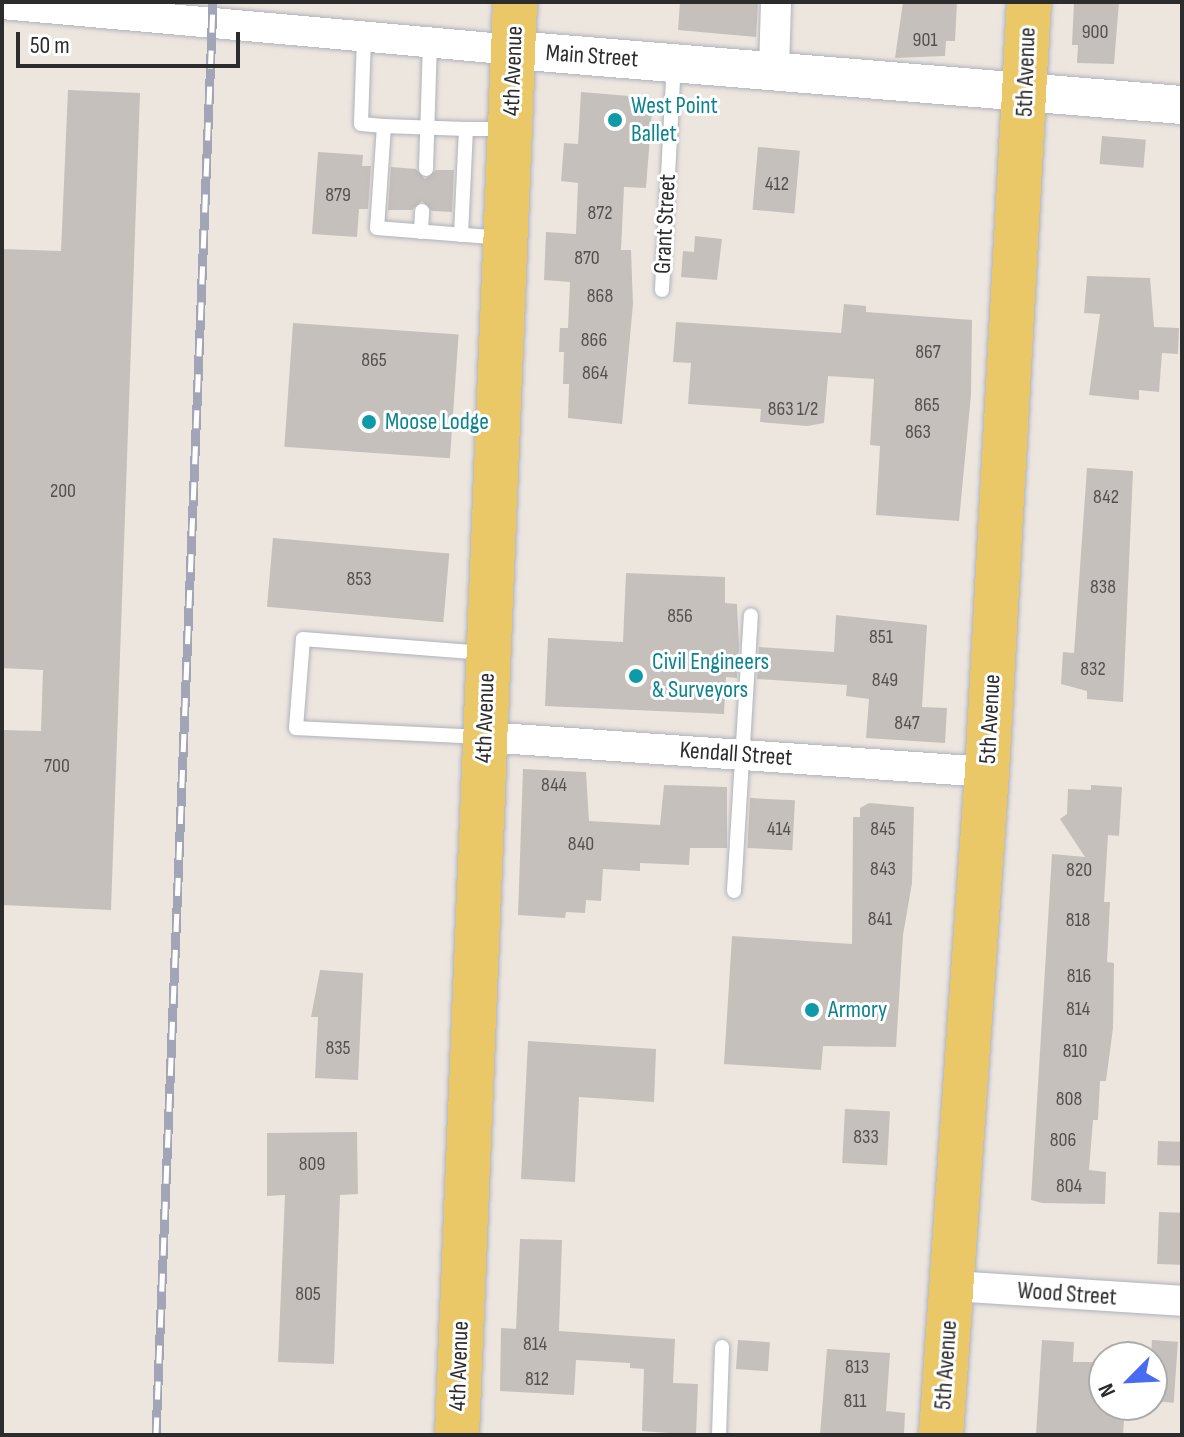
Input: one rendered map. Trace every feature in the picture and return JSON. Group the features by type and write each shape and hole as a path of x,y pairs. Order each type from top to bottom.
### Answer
{"main road":[{"name":"4th Avenue","path":"457,1435 515,2"},
{"name":"5th Avenue","path":"941,1435 987,772 1029,2"}],"street":[{"path":"774,70 776,2"},
{"name":"Main Street","path":"2,4 774,70 1026,95 1182,105"},
{"name":"Kendall Street","path":"485,737 987,772"},
{"name":"Wood Street","path":"952,1286 1182,1301"}],"lane":[{"path":"364,37 361,124 510,129"},
{"path":"426,169 430,42"},
{"name":"Grant Street","path":"662,290 674,62"},
{"path":"384,126 377,228 505,239"},
{"path":"461,235 466,129"},
{"path":"421,232 422,211"},
{"path":"734,891 751,616"},
{"path":"485,737 296,728 303,639 488,654"},
{"path":"719,1435 722,1347"}],"building":[{"path":"680,2 758,2 756,37 678,30"},
{"path":"903,2 957,2 955,41 946,41 945,56 895,58"},
{"path":"1074,2 1119,2 1114,64 1077,63 1078,45 1072,45"},
{"path":"68,90 140,93 111,910 2,905 2,730 41,731 43,670 2,668 2,249 61,251"},
{"path":"581,92 653,98 646,188 624,187 621,250 631,250 633,304 622,424 568,418 569,384 563,384 564,352 559,352 560,328 568,328 570,282 544,280 546,232 576,234 578,183 561,181 564,143 578,144"},
{"path":"1102,136 1146,140 1143,168 1100,164"},
{"path":"758,147 800,151 794,213 753,210"},
{"path":"318,152 363,155 362,166 371,166 368,209 359,209 357,237 312,234"},
{"path":"391,167 416,169 425,179 436,170 454,170 452,212 432,211 422,201 412,210 388,210"},
{"path":"695,236 722,239 717,280 681,277 683,251 694,252"},
{"path":"1087,276 1150,278 1154,327 1179,328 1178,354 1162,353 1159,392 1139,390 1139,400 1089,395 1100,314 1084,313"},
{"path":"844,304 866,306 866,312 972,320 971,395 959,521 876,515 880,446 870,445 874,379 828,376 824,423 807,426 760,422 761,409 688,404 691,363 673,362 676,322 841,333"},
{"path":"293,323 459,335 450,458 284,447"},
{"path":"1087,468 1133,471 1123,702 1087,699 1087,691 1061,684 1063,652 1074,653"},
{"path":"273,538 449,553 443,622 267,607"},
{"name":"Civil Engineers & Surveyors","path":"626,573 725,577 725,603 737,604 739,646 737,678 726,677 724,714 545,706 548,638 623,642"},
{"path":"836,615 927,625 922,707 947,708 945,743 866,738 869,699 846,696 847,685 757,679 759,647 834,652"},
{"path":"523,769 586,772 589,821 660,825 664,785 727,787 727,848 690,848 689,865 640,863 640,871 603,869 601,901 586,900 585,913 566,912 565,918 518,915"},
{"path":"1091,785 1122,787 1119,836 1108,835 1104,902 1110,902 1107,962 1114,963 1113,1028 1106,1081 1100,1081 1098,1120 1093,1120 1089,1170 1106,1172 1105,1204 1042,1203 1031,1200 1052,854 1085,857 1060,819 1067,814 1068,789 1091,790"},
{"path":"750,798 795,800 792,850 747,848"},
{"name":"Armory","path":"869,803 914,807 912,883 903,935 896,1047 823,1046 821,1070 724,1064 732,936 852,944 853,817 860,817 860,808"},
{"path":"320,970 363,973 358,1080 315,1078 318,1017 311,1017"},
{"path":"528,1041 656,1049 654,1102 579,1097 575,1182 521,1179"},
{"path":"845,1109 890,1111 887,1165 842,1163"},
{"path":"357,1132 358,1194 340,1195 334,1364 278,1362 285,1195 267,1196 267,1133"},
{"path":"1158,1141 1182,1142 1181,1166 1157,1165"},
{"path":"1159,1212 1182,1213 1180,1265 1157,1264"},
{"path":"520,1239 562,1240 559,1331 675,1339 673,1383 698,1384 696,1435 642,1431 644,1369 630,1368 630,1363 576,1360 574,1395 500,1391 501,1328 516,1329"},
{"path":"738,1340 770,1342 768,1371 736,1369"},
{"path":"1042,1340 1074,1342 1073,1362 1088,1362 1088,1421 1124,1421 1123,1435 1036,1435"},
{"path":"1168,1341 1178,1342 1174,1403 1168,1402"},
{"path":"827,1349 890,1353 886,1411 905,1413 904,1435 820,1435"}],"railway":[{"path":"156,1435 213,2"}],"place":[{"name":"West Point Ballet","path":"615,120"},
{"name":"Moose Lodge","path":"369,422"},
{"name":"Civil Engineers & Surveyors","path":"636,676"},
{"name":"Armory","path":"812,1010"}]}
